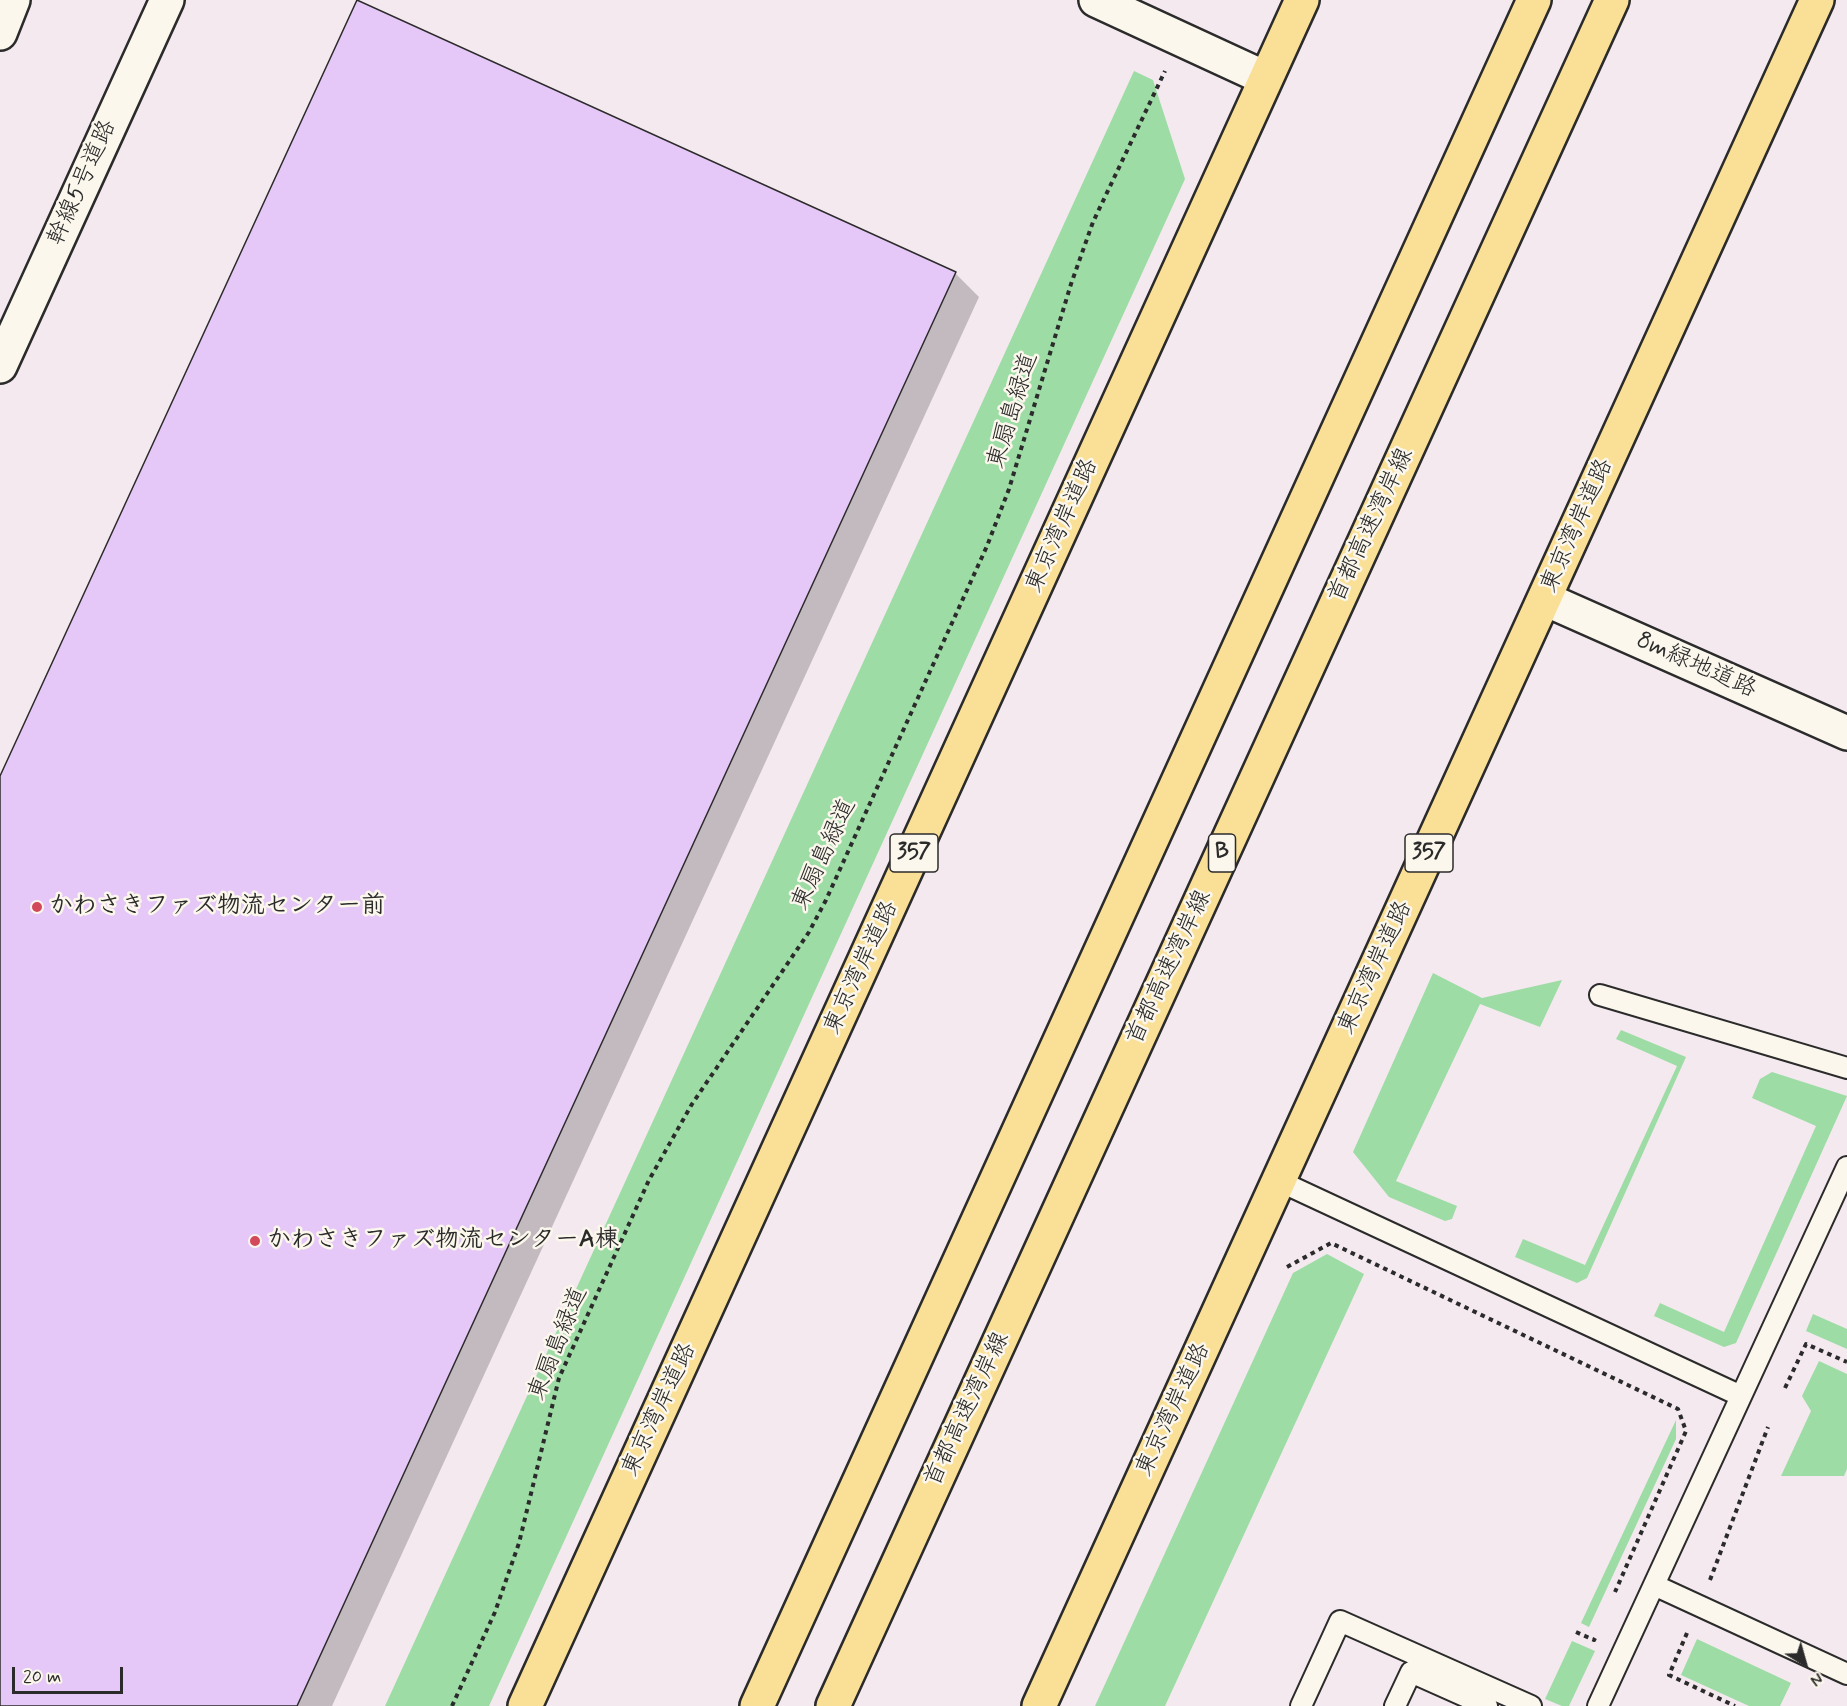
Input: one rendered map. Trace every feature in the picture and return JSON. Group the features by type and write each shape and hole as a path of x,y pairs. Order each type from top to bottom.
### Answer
{"highway":[{"name":"東京湾岸道路","path":"525,1706 1302,0"},
{"path":"757,1706 1534,0"},
{"name":"首都高速湾岸線","path":"833,1706 1612,0"},
{"name":"東京湾岸道路","path":"1039,1706 1817,0"}],"street":[{"path":"0,33 13,0"},
{"name":"幹線5号道路","path":"0,366 166,0"},
{"path":"1096,0 1265,78"},
{"name":"8m緑地道路","path":"1545,599 1847,733"}],"lane":[{"path":"1600,994 1847,1068"},
{"path":"1598,1706 1847,1167"},
{"path":"1279,1181 1742,1396"},
{"path":"1654,1585 1847,1674"},
{"path":"1301,1706 1340,1621 1532,1706"},
{"path":"1395,1706 1411,1672 1487,1706"}],"path":[{"name":"東扇島緑道","path":"452,1706 495,1612 519,1543 559,1378 649,1180 692,1104 809,932 826,900 987,546 1010,489 1071,284 1093,222 1181,39"},
{"path":"1287,1267 1331,1243 1678,1408 1686,1431 1613,1599"},
{"path":"1785,1388 1806,1344 1847,1362"},
{"path":"1709,1584 1768,1427"},
{"path":"1576,1632 1594,1641 1599,1630"},
{"path":"1687,1633 1669,1674 1735,1706"}],"shaded area":[{"path":"0,0 1847,0 1847,1706 0,1706"}],"green space":[{"path":"1134,71 1153,80 1185,179 489,1706 385,1706"},
{"path":"1433,973 1482,998 1562,980 1540,1027 1480,1004 1396,1181 1457,1206 1452,1219 1445,1221 1389,1197 1353,1152"},
{"path":"1621,1030 1686,1057 1587,1278 1577,1283 1515,1257 1523,1239 1585,1265 1677,1066 1616,1039"},
{"path":"1772,1072 1847,1096 1736,1343 1724,1347 1654,1316 1660,1303 1724,1332 1816,1126 1752,1098 1760,1079"},
{"path":"1327,1254 1364,1274 1165,1706 1095,1706 1293,1273"},
{"path":"1813,1314 1847,1329 1847,1349 1806,1331"},
{"path":"1819,1361 1847,1374 1847,1469 1844,1476 1781,1476 1811,1411 1802,1396"},
{"path":"1676,1420 1676,1439 1589,1627 1581,1623"},
{"path":"1697,1639 1791,1683 1780,1706 1749,1706 1681,1675"},
{"path":"1572,1641 1595,1651 1569,1706 1562,1706 1545,1699"}],"building":[{"name":"かわさきファズ物流センターA棟","path":"357,0 956,272 297,1706 0,1706 0,776"}],"place":[{"name":"かわさきファズ物流センター前","path":"37,907"},
{"name":"かわさきファズ物流センターA棟","path":"255,1241"}]}
